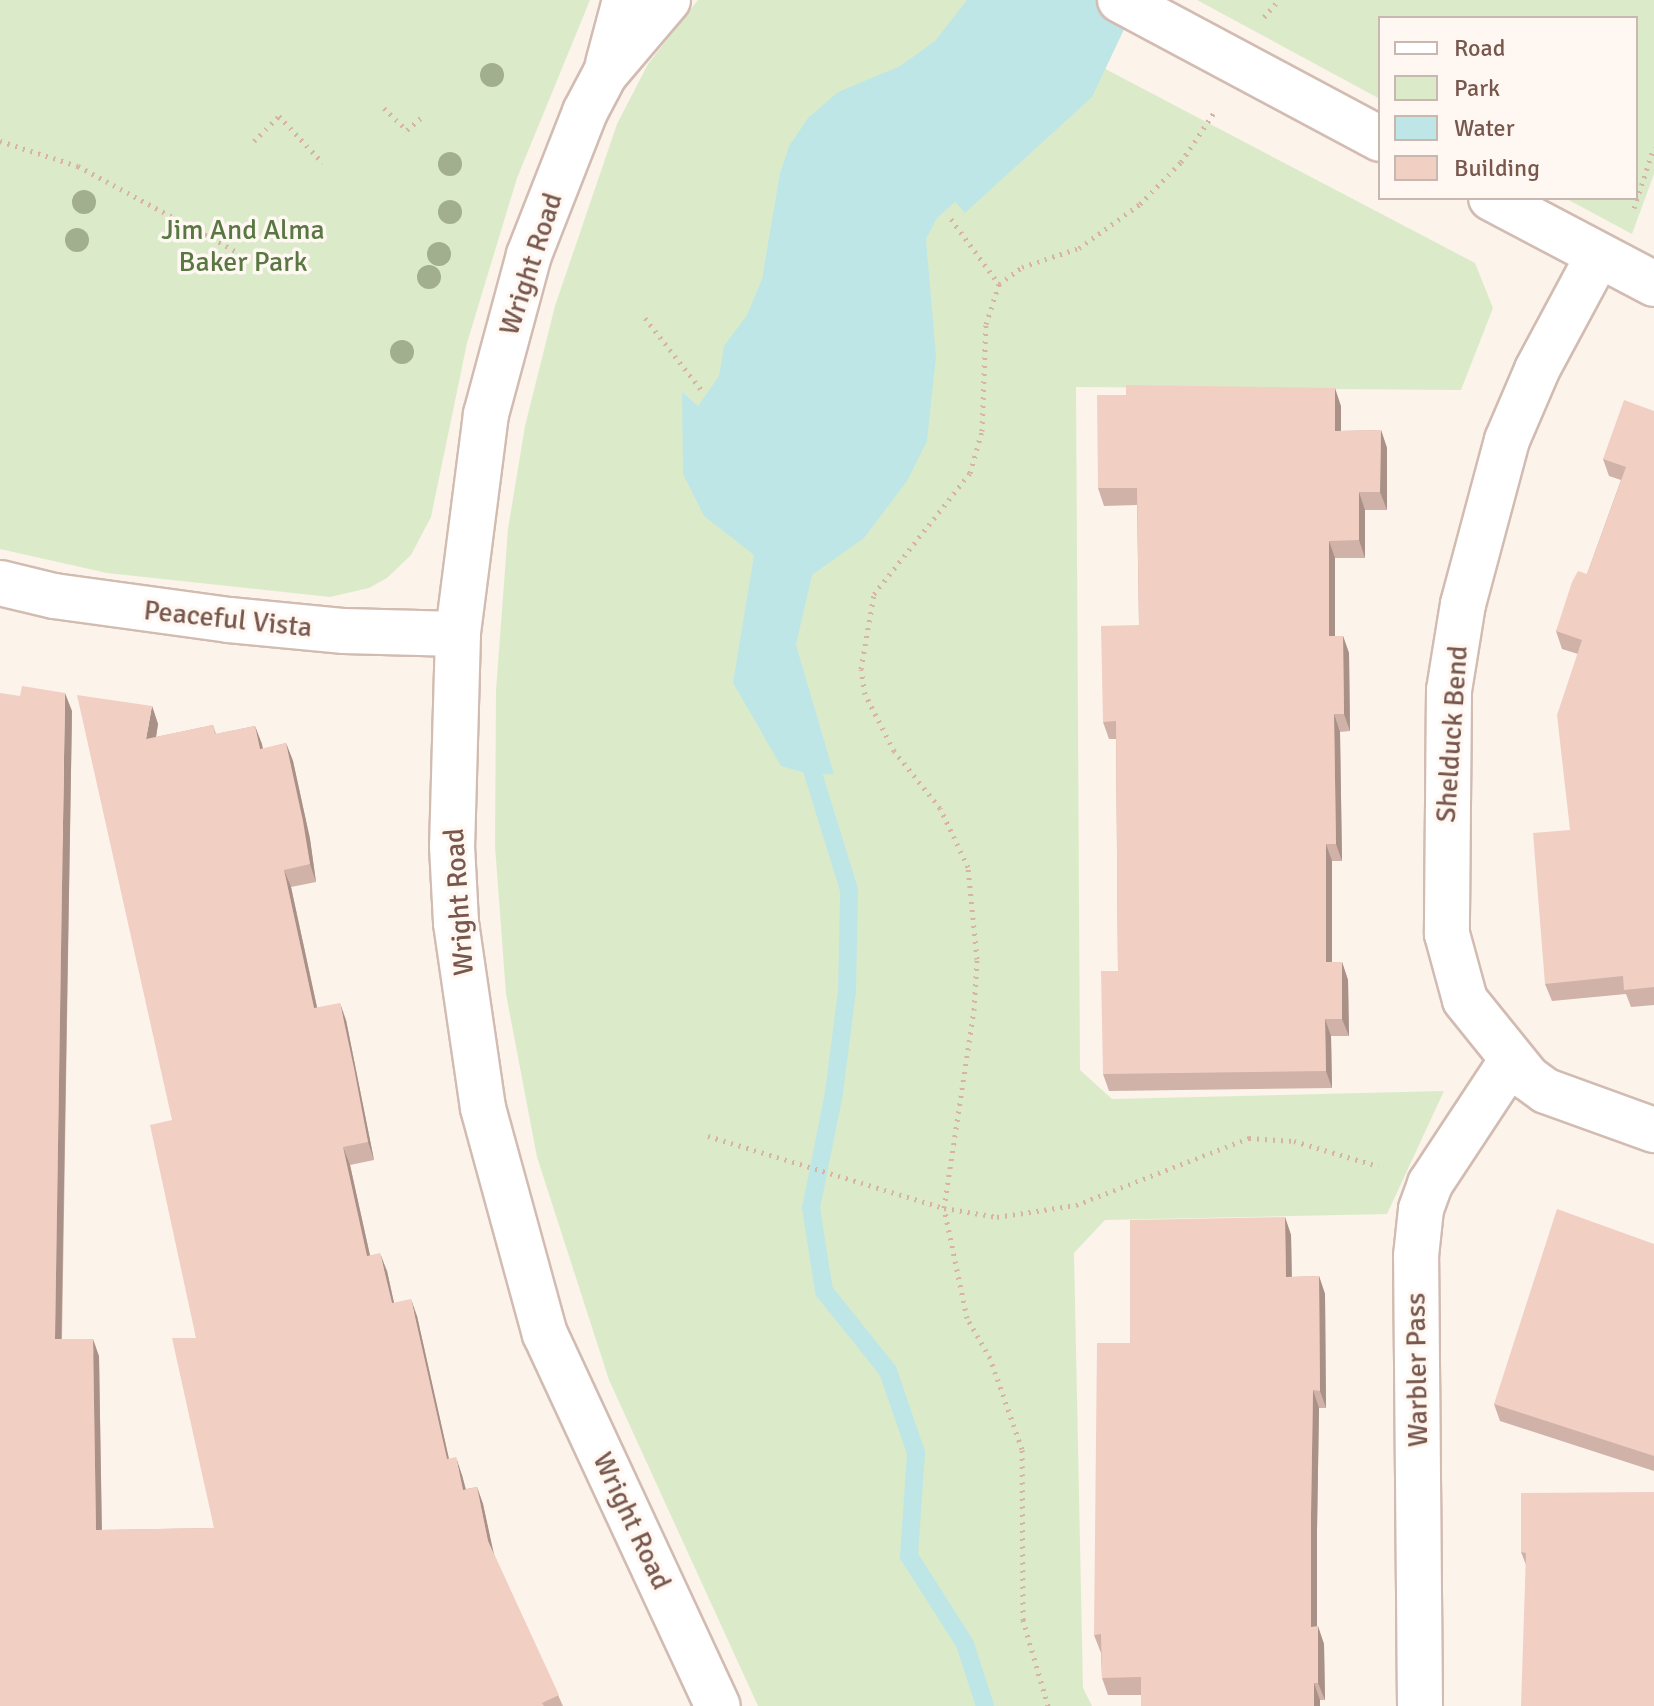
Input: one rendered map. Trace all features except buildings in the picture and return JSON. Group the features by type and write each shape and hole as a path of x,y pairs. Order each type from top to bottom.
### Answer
{"street":[{"name":"Wright Road","path":"625,0 605,74 529,255 486,414 458,634 454,892 483,1108 545,1334 718,1706"},
{"name":"Wright Road","path":"605,74 668,0"},
{"path":"1120,0 1378,138"},
{"path":"1495,200 1654,284"},
{"name":"Shelduck Bend","path":"1598,256 1537,370 1507,440 1463,604 1449,690 1447,934 1465,1000 1511,1061 1546,1091 1654,1130"},
{"name":"Peaceful Vista","path":"0,583 187,615 344,631 458,634"},
{"name":"Warbler Pass","path":"1420,1706 1416,1256 1421,1209 1430,1184 1511,1061"}],"path":[{"path":"1048,1706 1023,1620 1022,1449 990,1358 967,1318 944,1208 974,1010 977,959 968,867 940,808 894,751 865,694 861,669 874,594 970,473 982,431 986,324 999,284 1022,267 1079,248 1140,204 1181,162 1242,65 1264,16 1279,0"},
{"path":"384,108 407,130 424,115"},
{"path":"254,141 279,116 323,163"},
{"path":"0,141 78,166 235,251"},
{"path":"1638,196 1654,147"},
{"path":"1634,208 1637,200"},
{"path":"951,219 999,284"},
{"path":"645,318 703,392"},
{"path":"708,1136 944,1208 997,1217 1076,1205 1249,1138 1294,1141 1393,1170"}],"green space":[{"name":"Jim And Alma Baker Park","path":"0,0 590,0 517,178 467,343 431,517 411,555 387,578 369,588 330,597 107,573 0,549"},
{"path":"698,0 974,0 1475,263 1493,308 1461,390 1076,387 1080,1070 1112,1099 1444,1091 1387,1214 1105,1220 1074,1253 1083,1688 1092,1706 758,1706 609,1380 537,1157 506,994 495,846 496,691 508,529 525,426 555,306 617,124 648,64"},
{"path":"1197,0 1654,0 1654,174 1632,234 1569,200 1638,200 1638,16 1378,16 1378,98"}],"water":[{"path":"967,0 1138,0 1092,97 965,213 955,202 937,218 926,239 936,356 927,441 907,481 864,538 812,575 796,645 834,774 812,775 781,766 733,683 754,555 704,516 683,474 682,392 698,406 719,376 724,346 747,315 762,279 780,173 789,146 808,118 838,92 900,66 935,41"}],"waterway":[{"path":"807,754 849,890 847,991 834,1093 811,1208 824,1291 888,1371 916,1453 909,1556 965,1644 985,1706"}]}
